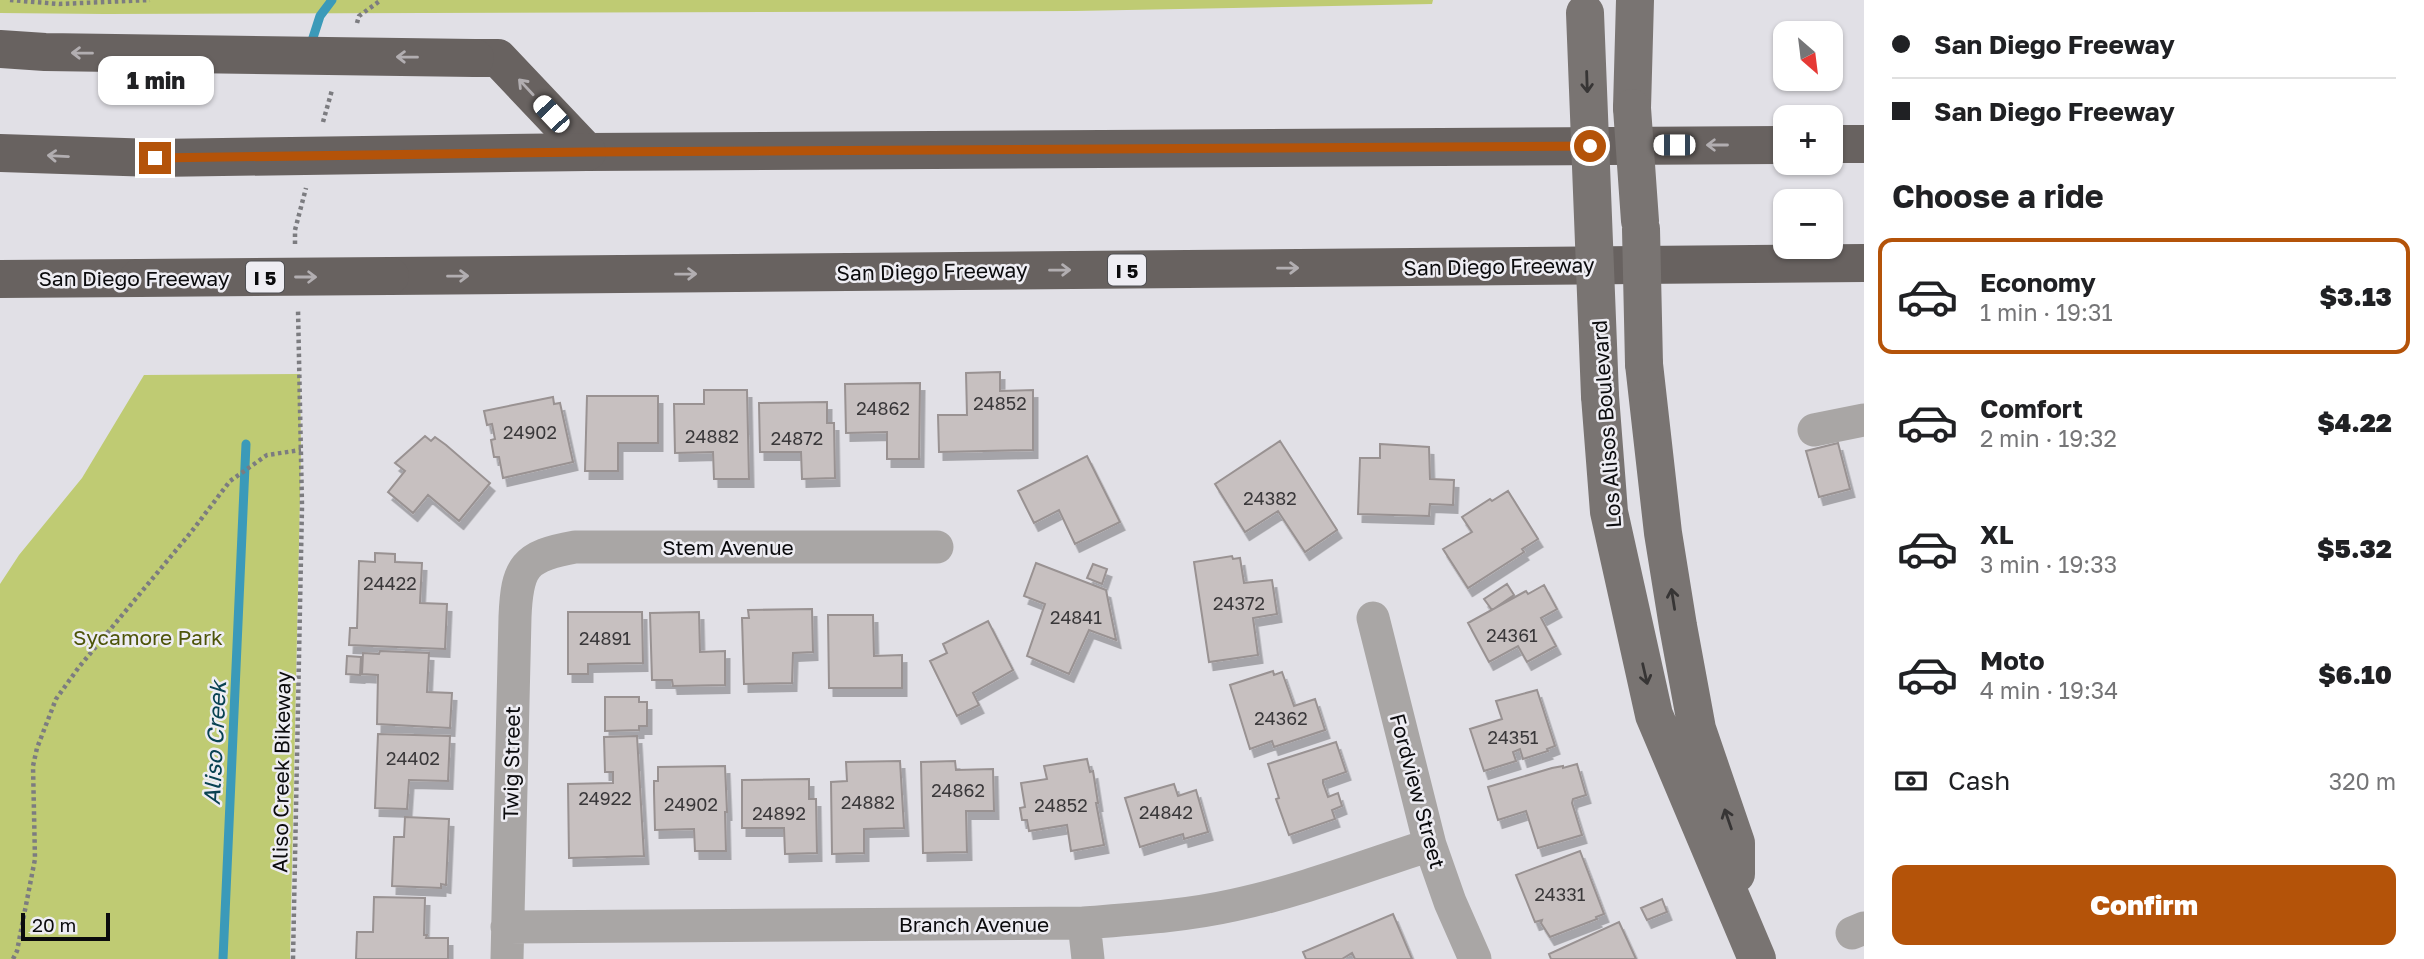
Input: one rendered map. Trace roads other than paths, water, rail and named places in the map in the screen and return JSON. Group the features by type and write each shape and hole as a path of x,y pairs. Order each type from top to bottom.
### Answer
{"highway":[{"path":"0,50 498,58 587,152"},
{"path":"1843,144 1864,144"},
{"path":"0,153 155,158 587,152 1773,145"},
{"name":"San Diego Freeway","path":"0,279 1864,263"},
{"path":"0,304 75,279"}],"main road":[{"name":"Los Alisos Boulevard","path":"1585,7 1600,396 1609,512 1654,715 1757,959"},
{"name":"Los Alisos Boulevard","path":"1635,12 1632,108 1641,229 1644,364 1663,533 1697,729 1736,844 1737,911"}],"street":[{"path":"1814,429 1864,421"},
{"name":"Stem Avenue","path":"525,568 548,552 575,547 937,547"},
{"name":"Twig Street","path":"507,943 515,608 519,578 525,568"},
{"name":"Fordview Street","path":"1373,618 1430,845 1450,902 1475,959"},
{"name":"Branch Avenue","path":"507,943 1084,923 1174,915 1236,905 1430,845"},
{"path":"1084,923 1088,959"}],"waterway":[{"name":"Aliso Creek","path":"310,47 320,16 332,0"},
{"name":"Aliso Creek","path":"223,959 246,444"}],"park label":[{"name":"Sycamore Park","path":"148,637"}]}
